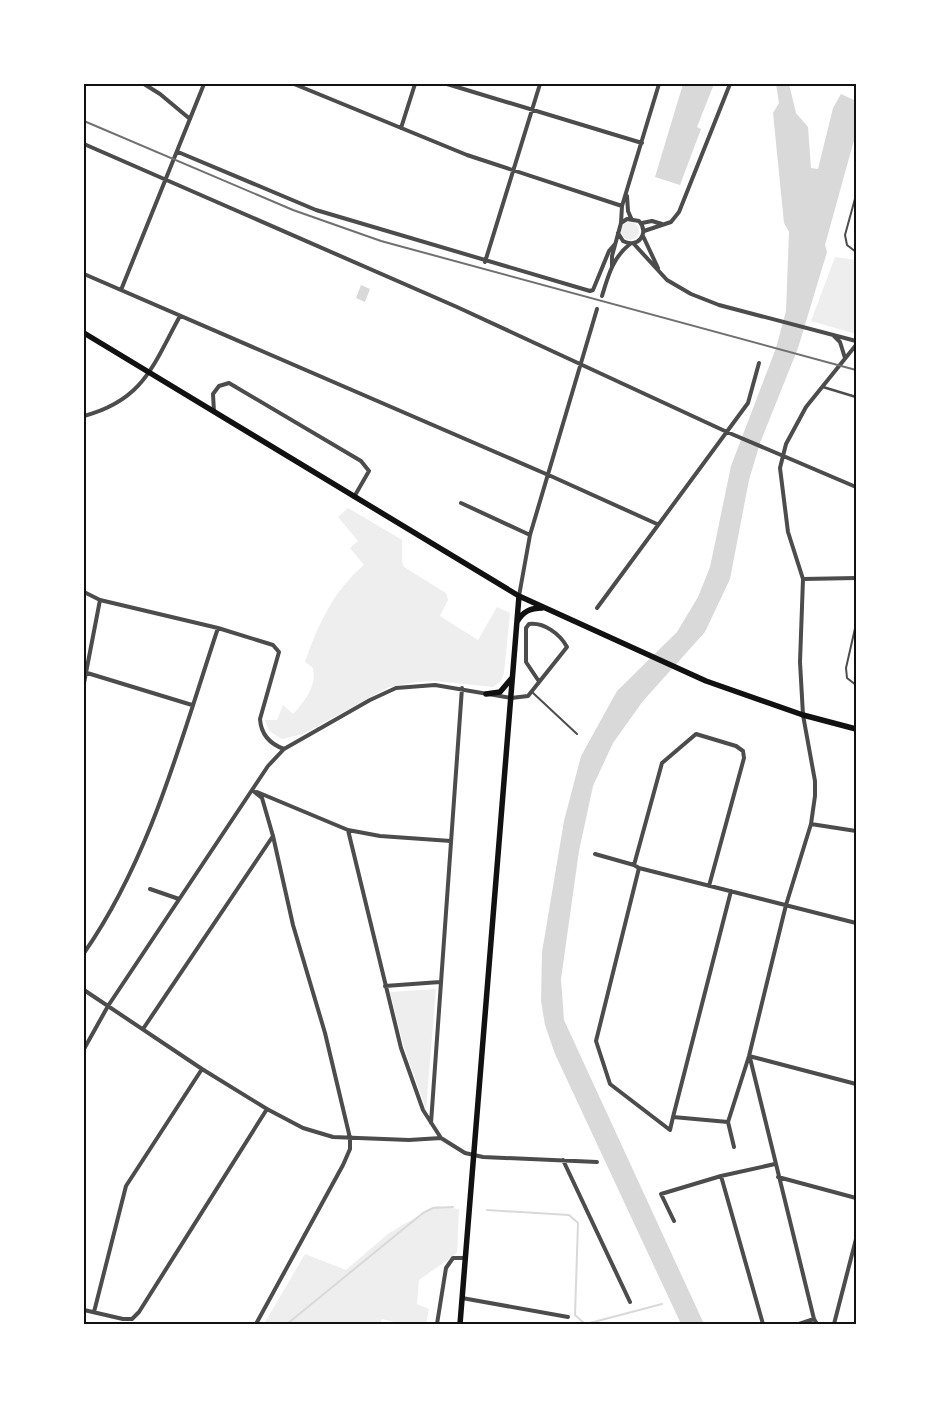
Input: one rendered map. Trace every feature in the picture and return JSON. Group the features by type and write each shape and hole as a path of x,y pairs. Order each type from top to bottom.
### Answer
{"main road":[{"path":"84,333 519,596 624,646 706,681 803,715 856,729"},
{"path":"460,1324 519,596"},
{"path":"517,624 521,615 529,610 544,608"},
{"path":"486,694 500,692 513,675"}],"street":[{"path":"144,84 190,119"},
{"path":"121,290 204,84"},
{"path":"294,84 467,155 622,206"},
{"path":"401,128 415,84"},
{"path":"447,84 642,143"},
{"path":"485,262 540,84"},
{"path":"602,296 612,266 615,244 621,223 622,206 628,191 658,84"},
{"path":"612,266 620,252 644,234 662,224 671,222 679,212 730,84"},
{"path":"84,144 580,363 727,432 856,487"},
{"path":"178,152 316,210 485,262 590,291 593,290 609,251 615,244"},
{"path":"628,191 627,203 631,218 642,224 652,221 662,224"},
{"path":"621,223 631,218"},
{"path":"642,224 644,234 661,272"},
{"path":"618,231 620,238 632,244 676,287 691,294 772,319 856,341"},
{"path":"84,274 657,524"},
{"path":"519,596 530,534 546,474 597,309"},
{"path":"84,416 100,412 128,397 143,383 180,316"},
{"path":"834,336 844,350 845,358"},
{"path":"734,1148 728,1122 749,1056 786,906 811,824 815,781 803,715 800,662 803,579 794,552 785,511 780,472 783,455 792,431 806,406 856,345"},
{"path":"597,608 657,524 748,404 759,363"},
{"path":"214,412 213,394 219,386 228,383 361,461 369,472 354,497"},
{"path":"822,386 856,397"},
{"path":"461,503 530,534"},
{"path":"803,579 856,578"},
{"path":"84,592 100,600 218,628 267,642 277,648 277,659 260,719 261,728 274,746 284,749"},
{"path":"84,683 100,600"},
{"path":"84,1049 108,1006 179,899 268,766 284,749 370,700 396,688 435,685 462,688 511,698 528,696 538,680 566,647 557,633 536,623 529,624 526,628 526,662 538,680"},
{"path":"84,953 107,920 152,823 218,628"},
{"path":"85,672 192,705"},
{"path":"431,1124 462,688"},
{"path":"634,864 662,763 696,734 736,746 743,751 744,758 709,886"},
{"path":"252,790 348,830 380,836 451,841"},
{"path":"252,790 262,798 273,836 294,925 325,1033 350,1138 350,1149 332,1188 256,1324"},
{"path":"811,824 856,831"},
{"path":"348,830 401,1048 423,1110 441,1138 465,1153 483,1157 597,1162"},
{"path":"143,1030 273,836"},
{"path":"595,854 634,864 639,868 856,923"},
{"path":"639,868 596,1041 610,1084 670,1130 731,891"},
{"path":"150,889 179,899"},
{"path":"385,986 440,982"},
{"path":"84,990 202,1069 267,1109 303,1128 333,1137 441,1138"},
{"path":"749,1056 814,1320 817,1324"},
{"path":"749,1056 856,1084"},
{"path":"746,1066 754,1075"},
{"path":"94,1312 126,1186 202,1069"},
{"path":"84,1310 123,1319 132,1319 139,1312 267,1109"},
{"path":"673,1117 728,1122"},
{"path":"562,1160 630,1302"},
{"path":"674,1221 661,1194 721,1176 775,1164"},
{"path":"721,1176 763,1324"},
{"path":"778,1177 856,1198"},
{"path":"834,1324 856,1239"},
{"path":"437,1324 446,1268 453,1258 465,1258"},
{"path":"462,1298 568,1317"},
{"path":"799,1324 814,1320"}],"lane":[{"path":"856,195 845,235 847,246 856,252"},
{"path":"856,624 846,668 847,678 856,686"},
{"path":"532,692 577,734"}],"shaded area":[{"path":"683,84 714,84 697,127 701,129 680,185 655,177"},
{"path":"776,84 789,84 796,113 808,127 811,168 818,169 833,108 841,94 856,101 856,133 825,245 827,252 798,348 760,443 749,480 730,579 705,632 643,701 613,743 593,786 579,851 561,979 564,1020 704,1324 681,1324 555,1054 545,1025 541,1001 542,952 564,821 581,756 617,691 677,632 698,597 710,567 731,466 776,348 786,311 789,232 784,223 773,113 779,103"},
{"path":"630,222 636,225 639,231 636,237 630,240 624,237 621,231 624,225"},
{"path":"835,257 856,260 856,334 811,321"},
{"path":"361,285 370,289 365,302 356,298"},
{"path":"348,508 402,540 402,561 404,567 446,593 448,600 440,616 478,640 497,607 510,613 504,673 501,681 493,687 435,681 389,687 303,734 282,739 269,731 265,720 277,720 283,705 293,714 306,698 312,687 314,675 313,668 305,662 315,635 335,597 364,565 350,548 358,541 338,517"},
{"path":"436,989 426,1109 404,1047 390,992"},
{"path":"436,1206 459,1209 457,1253 419,1280 417,1304 429,1309 426,1324 402,1324 382,1319 380,1324 264,1324 305,1254 346,1270 389,1233"}],"waterway":[{"path":"287,1324 423,1213 433,1208 453,1207"},
{"path":"487,1210 569,1215 578,1223 575,1315 585,1324"},
{"path":"586,1324 662,1304"}],"railway":[{"path":"84,121 293,210 381,241 856,370"}]}
